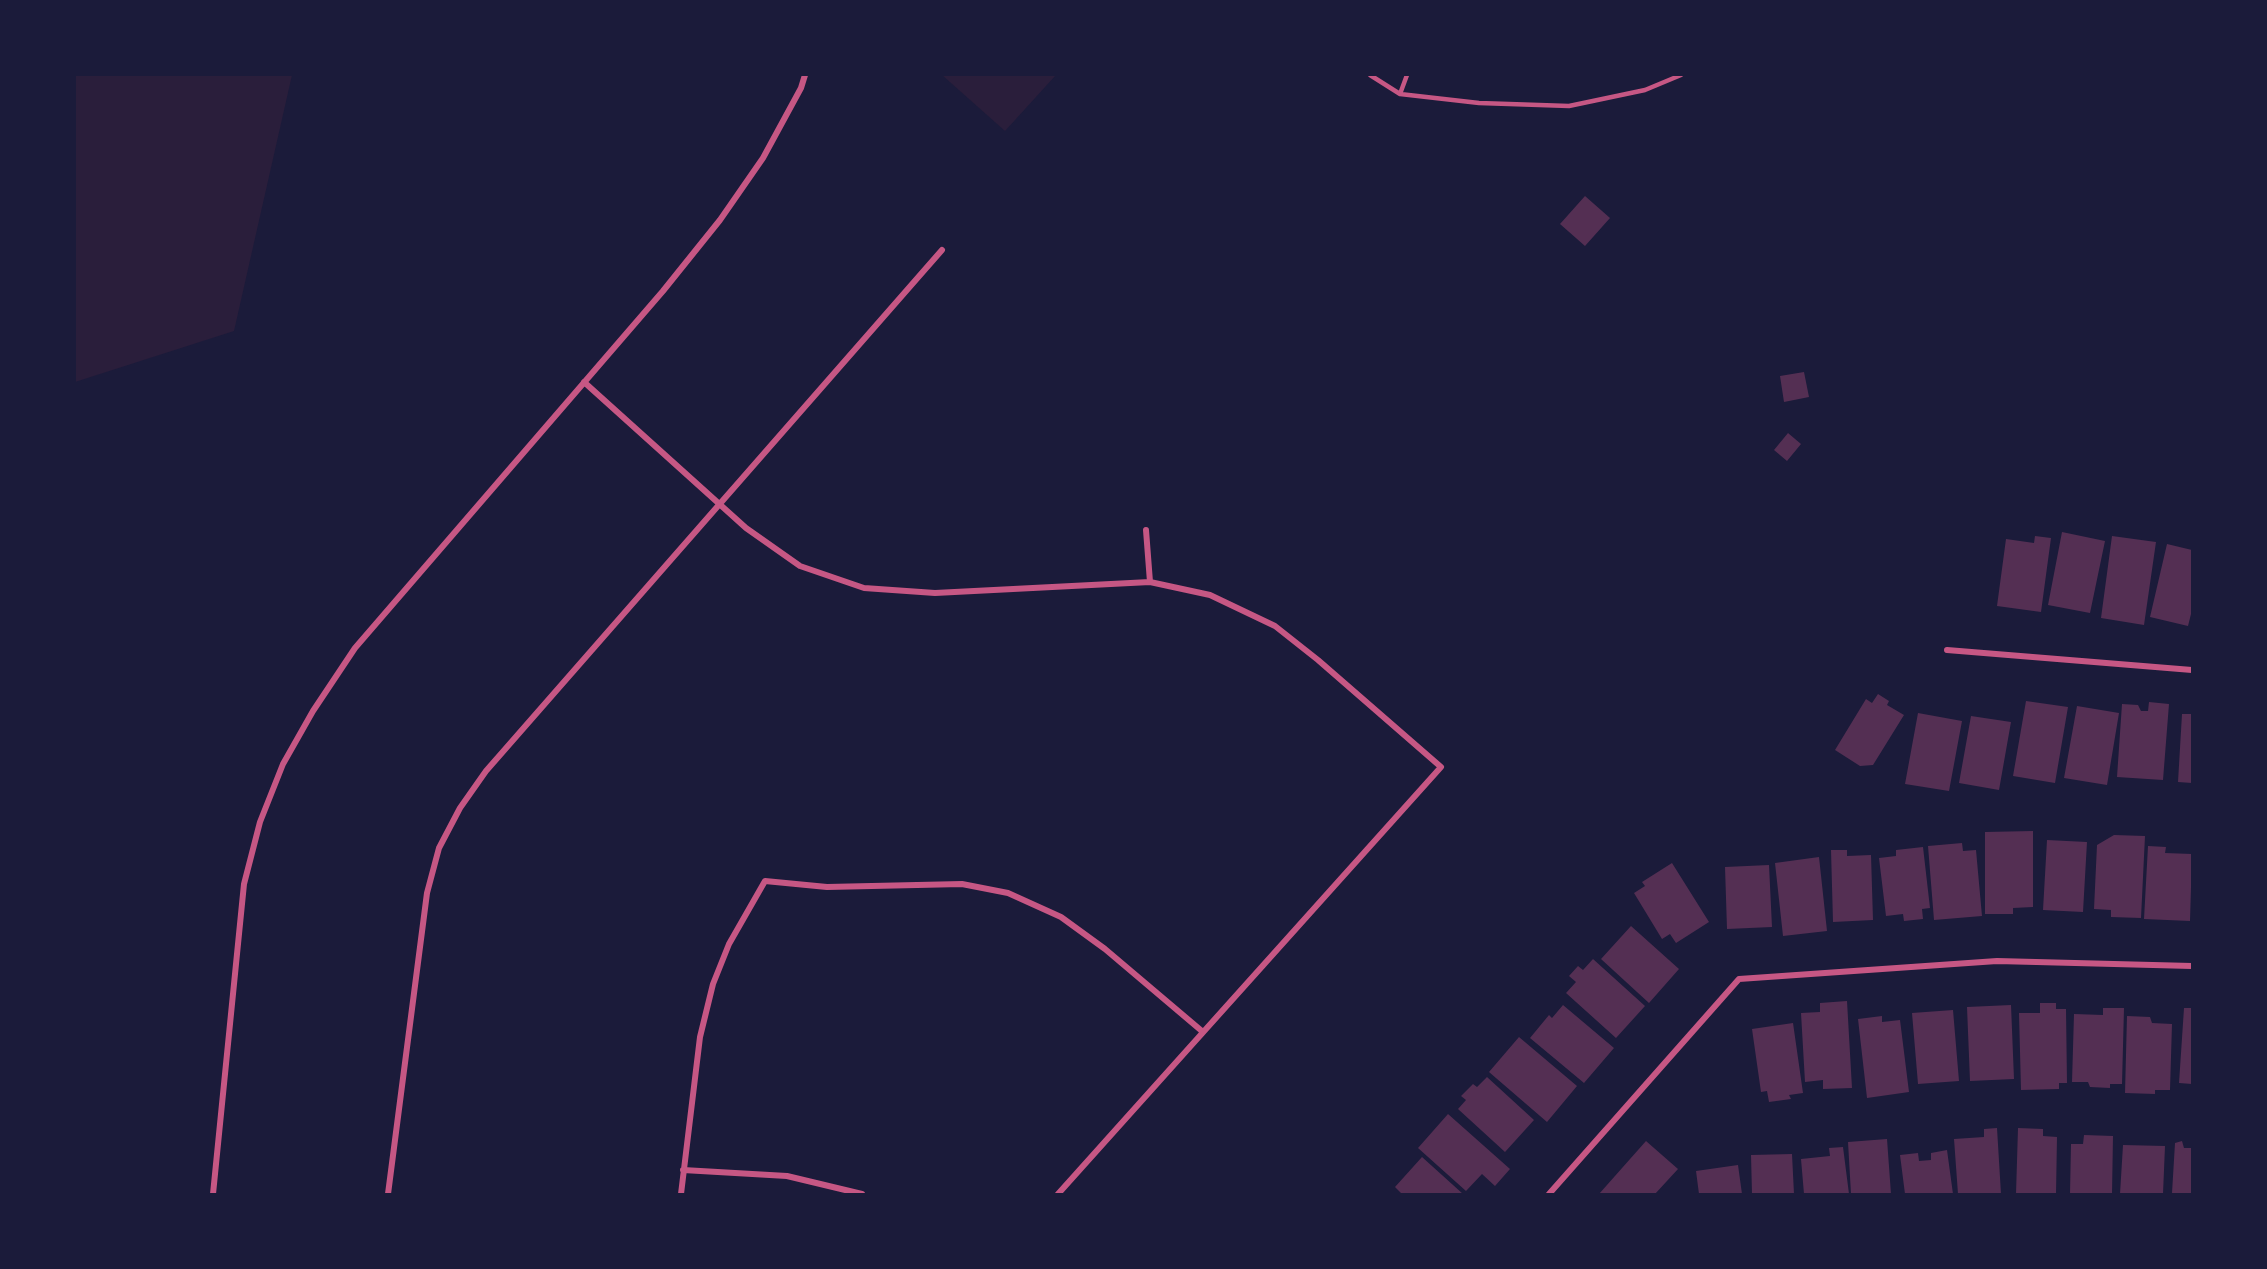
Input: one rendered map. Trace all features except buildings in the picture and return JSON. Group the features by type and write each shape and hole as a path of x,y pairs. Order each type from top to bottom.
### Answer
{"street":[{"path":"213,1194 244,884 260,822 283,764 313,711 355,648 720,220 763,158 801,88 805,75"},
{"path":"388,1194 427,893 439,848 460,808 486,771 942,250"},
{"path":"584,382 746,528 800,566 864,588 935,593 1150,582 1210,595 1275,626 1318,660 1440,767 1058,1194"},
{"path":"1146,530 1150,582"},
{"path":"1947,650 2192,670"},
{"path":"681,1194 700,1037 713,984 729,944 765,881 838,887 962,884 1008,893 1061,917 1106,949 1203,1032"},
{"path":"1549,1194 1739,979 1997,962 2192,966"},
{"path":"683,1170 787,1176 862,1194"}],"lane":[{"path":"1370,75 1400,94 1479,103 1569,106 1644,90 1681,75"},
{"path":"1400,94 1407,75"}],"shaded area":[{"path":"75,75 292,75 234,331 75,382"},
{"path":"942,75 1056,75 1005,131"}]}
